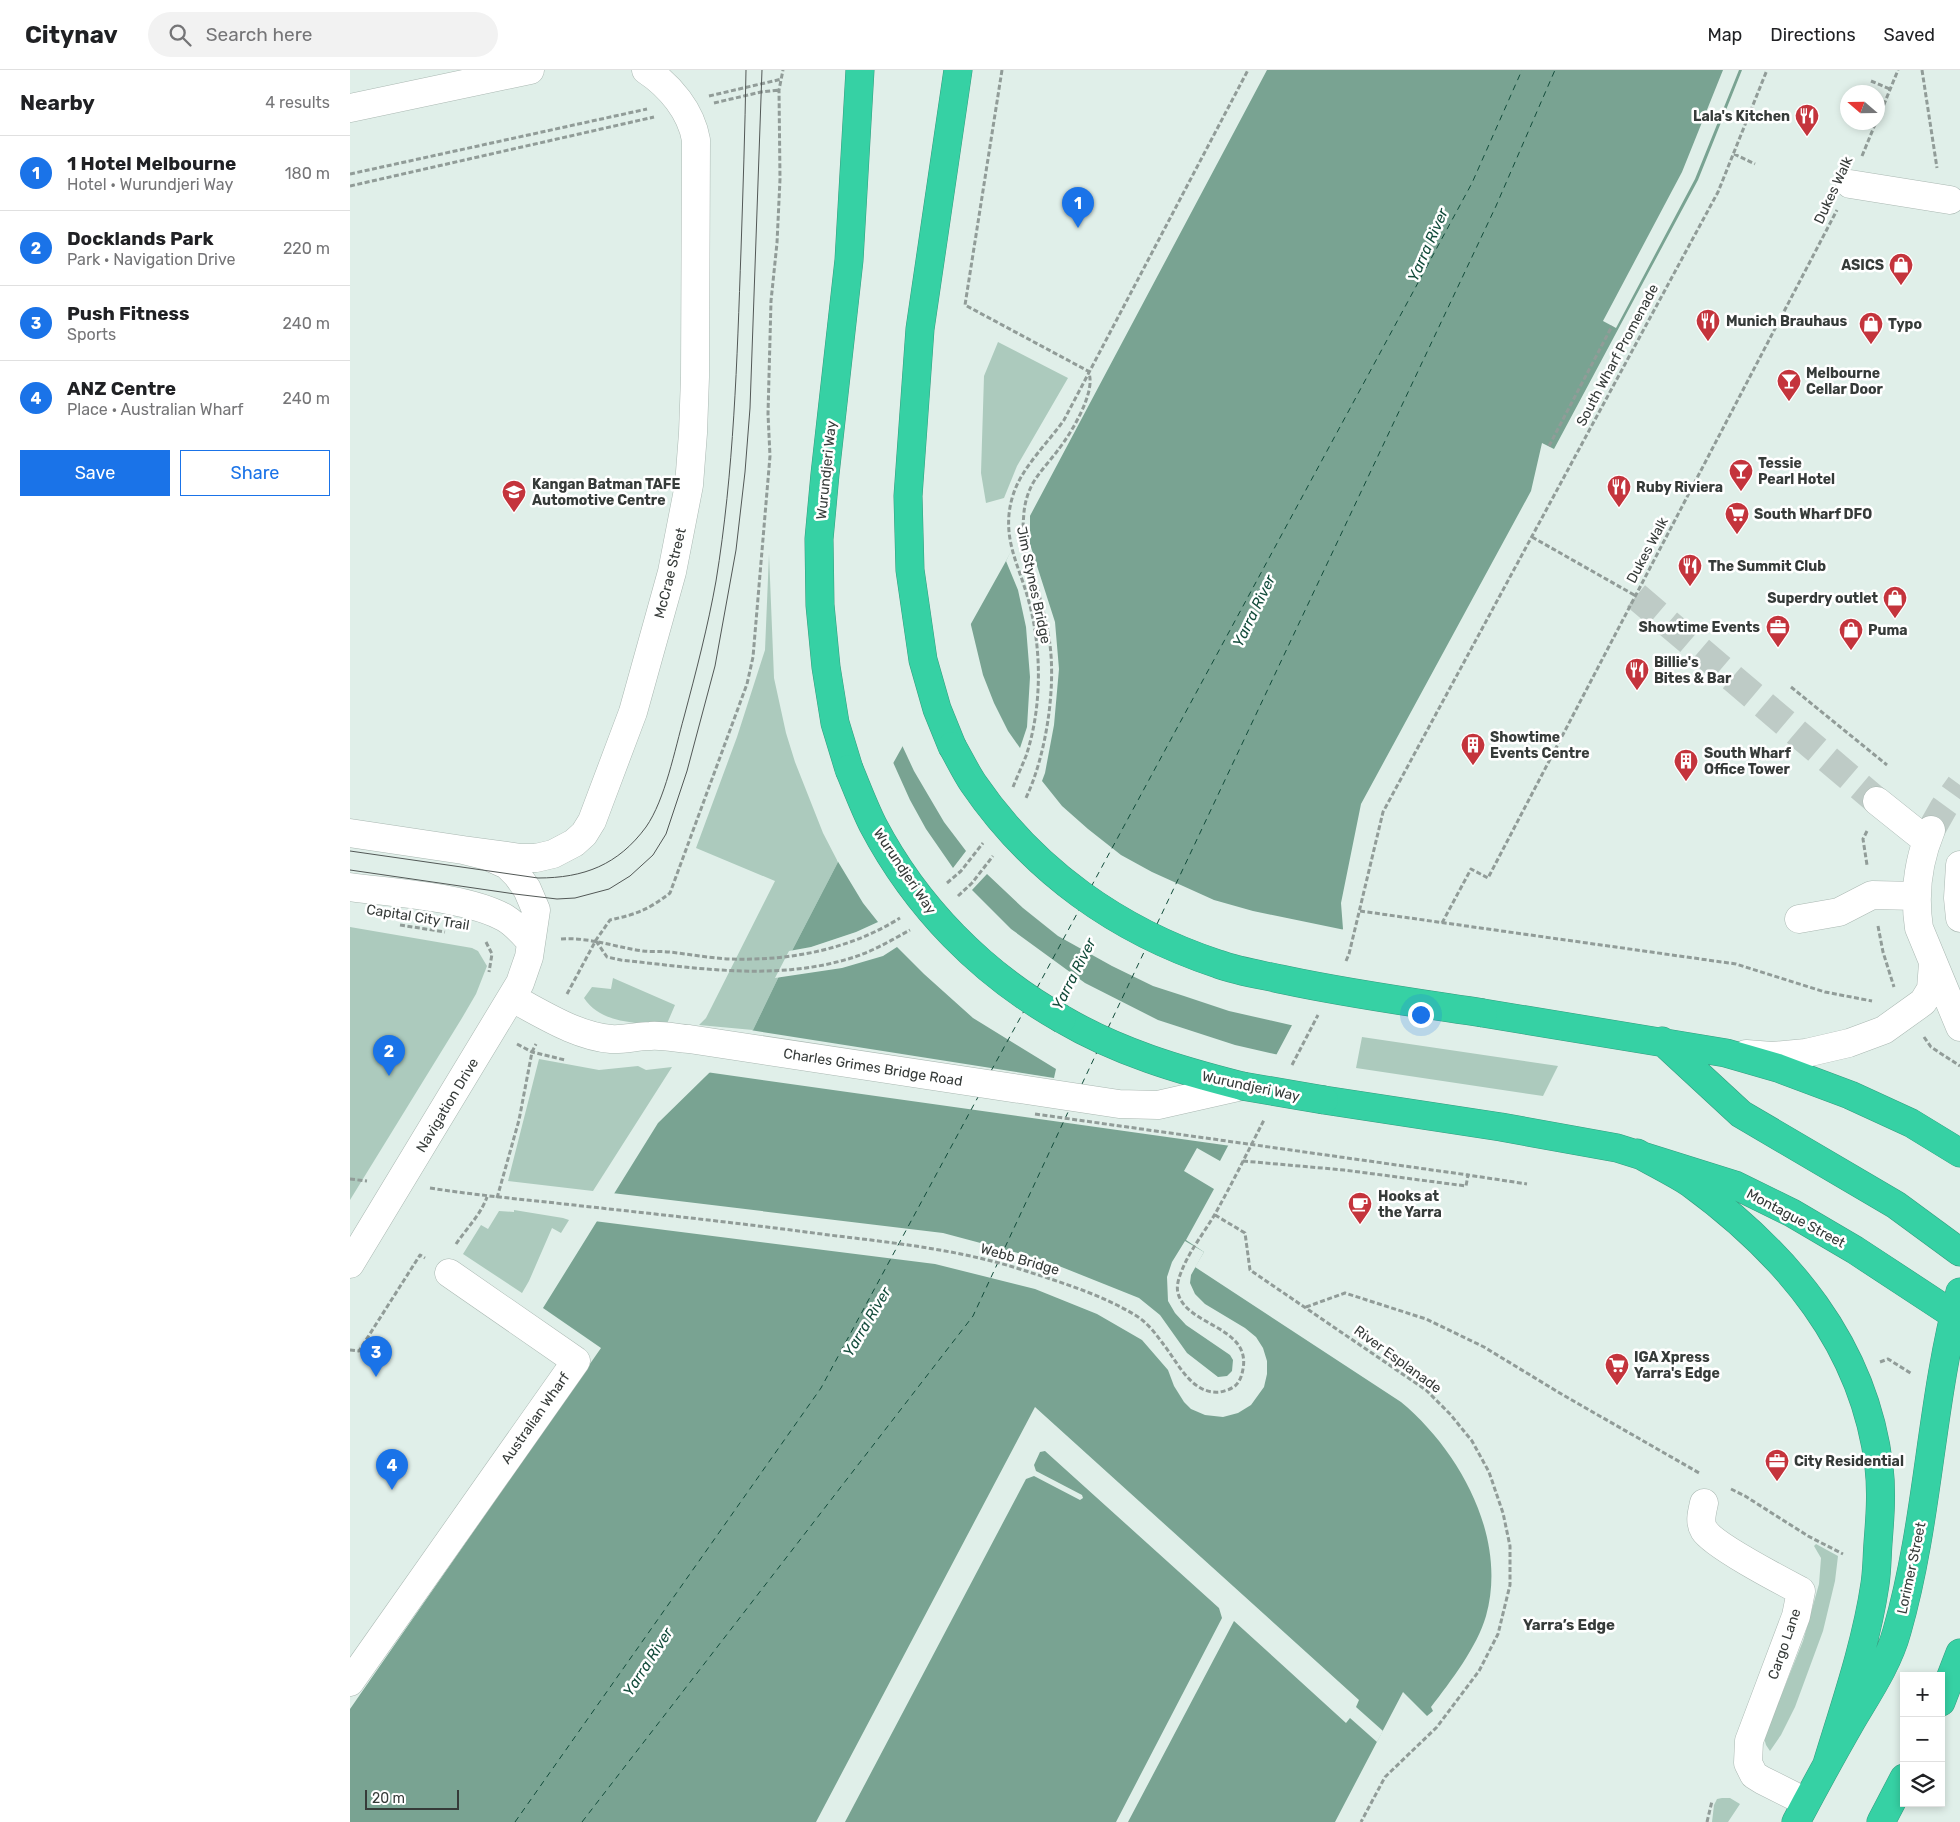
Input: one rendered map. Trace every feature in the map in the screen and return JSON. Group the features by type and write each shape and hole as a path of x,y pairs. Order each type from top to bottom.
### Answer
{"highway":[{"name":"Wurundjeri Way","path":"860,70 849,260 819,539 820,605 826,667 835,723 849,769 873,824 891,856 921,900 976,959 1007,984 1038,1006 1113,1046 1199,1075 1242,1086 1500,1127 1627,1150"},
{"path":"958,70 920,329 908,496 910,570 923,660 952,746 972,782 998,816 1035,856 1064,883 1099,908 1136,930 1180,950 1220,965 1341,992 1662,1041 1726,1053 1778,1068 1850,1095 1911,1123 1960,1152"},
{"path":"1662,1041 1741,1114 1896,1205 1960,1252"},
{"path":"1627,1150 1688,1182 1753,1234 1816,1305 1837,1337 1853,1370 1872,1430 1879,1468 1880,1522 1876,1584 1861,1648 1827,1764"},
{"name":"Montague Street","path":"1627,1150 1735,1186 1792,1212 1958,1308"},
{"name":"Lorimer Street","path":"1801,1812 1880,1672 1897,1633 1922,1514 1940,1390 1958,1308"},
{"path":"1945,1692 1960,1653"},
{"path":"1881,1822 1900,1786"}],"street":[{"path":"350,108 530,70"},
{"name":"McCrae Street","path":"463,850 521,858 536,858 570,846 584,834 592,821 607,785 648,664 672,572 689,485 693,433 696,144 694,132 682,106 661,82 646,70"},
{"path":"1850,184 1946,199"},
{"path":"1877,801 1929,836 1918,877 1919,928 1960,1027"},
{"path":"350,833 463,850"},
{"name":"Navigation Drive","path":"350,1264 512,998 526,970 535,922 535,904 532,896 517,875 507,865 495,859 463,850"},
{"path":"1960,865 1958,898 1960,918"},
{"path":"350,887 470,905 505,918 516,926 530,941"},
{"path":"1799,919 1839,912 1872,895 1917,896"},
{"path":"1726,1053 1772,1056 1806,1053 1849,1043 1884,1030 1923,1002 1931,989 1933,963"},
{"name":"Charles Grimes Bridge Road","path":"512,998 579,1031 605,1038 622,1040 650,1036 689,1039 1119,1104 1158,1105 1242,1086"},
{"name":"Australian Wharf","path":"350,1682 576,1361 449,1273"},
{"name":"Cargo Lane","path":"1704,1503 1701,1518 1704,1530 1719,1544 1800,1591 1796,1616 1749,1741 1748,1764 1754,1775 1801,1812"}],"path":[{"path":"350,1178 401,1182 497,1198 519,1120 532,1052 596,940 610,920 635,914 652,907 670,893 747,684 753,657 770,456 768,414 771,301 777,243 780,179 779,90 783,70"},
{"path":"1002,70 964,305 1088,371 1090,375 1087,400 1066,439 1034,482 1027,496 1024,523"},
{"name":"Jim Stynes Bridge","path":"1011,792 1026,755 1034,724 1038,661 1035,629 1029,602 1012,551 1008,523 1016,487 1064,420 1088,371 1248,70"},
{"name":"South Wharf Promenade","path":"1383,812 1718,192 1767,70"},
{"name":"Dukes Walk","path":"1885,101 1898,70"},
{"path":"1922,70 1946,199"},
{"path":"350,186 682,106 782,79"},
{"path":"1871,81 1890,89"},
{"path":"350,174 682,106 779,90"},
{"name":"Dukes Walk","path":"1442,923 1471,869 1488,878 1850,184 1873,130"},
{"path":"1734,154 1755,164"},
{"path":"1548,446 1612,326"},
{"path":"1532,538 1636,596"},
{"path":"1791,687 1887,765"},
{"path":"943,887 961,871 986,837"},
{"path":"1360,911 1736,964 1824,992 1876,1002"},
{"path":"581,939 596,940 642,950 729,959 770,959 805,955 846,944 883,929 908,913"},
{"name":"Capital City Trail","path":"399,925 447,933"},
{"path":"596,940 606,957 724,970"},
{"path":"1925,1038 1931,1048 1960,1066"},
{"path":"1036,1114 1468,1174 1527,1184"},
{"path":"1243,1161 1344,1170 1466,1186 1468,1174"},
{"path":"474,1217 482,1210 487,1197"},
{"name":"Webb Bridge","path":"497,1198 583,1206 940,1249 1014,1267 1080,1288 1137,1316 1152,1329 1190,1380 1206,1391 1216,1393 1227,1390 1235,1385 1242,1376 1243,1353 1231,1337 1182,1302 1178,1293 1180,1273 1215,1215"},
{"name":"River Esplanade","path":"1215,1215 1245,1233 1250,1270 1426,1390 1450,1414 1472,1441 1490,1472 1503,1513 1510,1546 1510,1585 1498,1634 1479,1671 1437,1727 1385,1777 1361,1822"},
{"path":"350,1350 360,1350 420,1255 449,1273"},
{"path":"1306,1307 1345,1293 1426,1319 1484,1347 1563,1395 1703,1475"},
{"path":"1853,1370 1888,1359 1940,1390"},
{"path":"1728,1488 1745,1496 1808,1536 1843,1554"},
{"path":"1706,1822 1712,1801"}],"shaded area":[{"path":"998,342 1068,378 1017,466 1004,498 986,503 981,473 984,376"},
{"path":"769,554 774,678 786,733 795,762 823,833 838,862 753,1030 699,1025 706,1018 775,881 696,848 737,737 765,650"},
{"path":"350,927 472,948 478,951 487,966 476,994 462,1018 350,1200"},
{"path":"613,978 675,1005 666,1026 621,1021 610,1018 592,1007 584,998 592,987 611,989"},
{"path":"1362,1037 1558,1066 1543,1096 1356,1068"},
{"path":"539,1059 599,1070 638,1066 646,1070 672,1067 593,1191 508,1181"},
{"path":"514,1210 569,1220 561,1233 552,1228 522,1293 463,1254 481,1225 488,1229 499,1211 514,1212"},
{"path":"1816,1544 1838,1556 1835,1581 1823,1631 1795,1707 1781,1735 1770,1751 1764,1738 1803,1641 1819,1584 1821,1558 1814,1546"},
{"path":"1730,1798 1740,1804 1728,1822 1712,1822 1714,1805 1717,1799"}],"water":[{"name":"Yarra River","path":"1267,70 1742,70 1698,180 1554,449 1542,443 1531,491 1361,804 1341,903 1343,929 1220,1161 1197,1148 1184,1171 1214,1189 1186,1240 1204,1252 1195,1267 1401,1402 1442,1445 1460,1471 1474,1498 1484,1527 1490,1557 1491,1586 1486,1616 1470,1652 1431,1707 1433,1711 1427,1716 1403,1692 1335,1822 350,1822 350,1709 601,1348 543,1308 658,1123 753,1030 838,862 1006,561"}],"pier":[{"path":"1723,70 1739,70 1695,179 1616,328 1603,321 1682,172"},
{"path":"1030,511 1030,544 1055,622 1059,669 1054,725 1042,781 1062,806 1088,829 1121,855 1152,872 1214,900 1253,911 1345,930 1295,1026 1229,1011 1153,986 1112,966 1058,936 1023,908 987,874 972,890 1011,929 1085,983 1158,1020 1235,1045 1279,1055 1231,1146 706,1072 750,1030 1054,1078 1056,1069 973,1018 897,947 883,956 842,968 775,978 789,951 811,947 856,932 878,922 863,903 837,860 892,760 910,800 926,829 953,868 966,851 944,822 914,771 901,743 970,621 983,675 994,703 1008,731 1020,748 1027,727 1030,677 1026,627 1018,590 1006,561"},
{"path":"612,1193 943,1233 1044,1260 1139,1298 1160,1315 1187,1353 1218,1377 1227,1376 1232,1371 1233,1360 1230,1355 1186,1325 1175,1313 1168,1301 1167,1277 1172,1262 1185,1241 1204,1252 1191,1275 1190,1283 1195,1294 1205,1304 1245,1328 1256,1337 1263,1348 1267,1361 1264,1387 1251,1405 1238,1413 1223,1417 1205,1415 1191,1409 1184,1402 1174,1386 1168,1370 1142,1340 1097,1314 1035,1289 935,1264 594,1221"},
{"path":"1035,1407 1359,1700 1356,1707 1383,1731 1377,1742 1350,1718 1346,1723 1234,1621 1128,1822 1116,1822 1222,1618 1219,1608 1045,1451 1040,1452 1034,1465 1036,1471 1082,1495 1083,1498 1080,1500 1034,1476 1026,1479 845,1822 816,1822"}],"ferry route":[{"path":"1091,887 1472,183 1522,70"},
{"path":"1157,924 1496,206 1555,70"},
{"path":"1037,988 1079,910"},
{"path":"1108,1028 1146,948"},
{"path":"991,1071 1024,1011"},
{"path":"1082,1084 1097,1052"},
{"path":"515,1822 821,1388 978,1097"},
{"path":"582,1822 973,1316 1069,1110"}],"tunnel":[{"path":"1636,596 1877,801"},
{"path":"1931,830 1944,807 1960,785"}],"tram line":[{"path":"350,851 538,878 555,877 585,872 612,860 635,840 653,816 669,774 706,632 722,540 731,457 736,375 746,70"},
{"path":"350,870 515,894 557,899 575,898 609,889 630,876 653,855 666,834 687,771 715,666 736,550 750,408 762,70"}],"place":[{"name":"Lala's Kitchen","path":"1807,137"},
{"name":"1 Hotel Melbourne","path":"1078,228"},
{"name":"ASICS","path":"1901,286"},
{"name":"Munich Brauhaus","path":"1708,342"},
{"name":"Typo","path":"1871,345"},
{"name":"Melbourne Cellar Door","path":"1789,402"},
{"name":"Tessie Pearl Hotel","path":"1741,492"},
{"name":"Ruby Riviera","path":"1619,508"},
{"name":"Kangan Batman TAFE Automotive Centre","path":"514,513"},
{"name":"South Wharf DFO","path":"1737,535"},
{"name":"The Summit Club","path":"1690,587"},
{"name":"Superdry outlet","path":"1895,619"},
{"name":"Showtime Events","path":"1778,648"},
{"name":"Puma","path":"1851,651"},
{"name":"Billie's Bites & Bar","path":"1637,691"},
{"name":"Showtime Events Centre","path":"1473,766"},
{"name":"South Wharf Office Tower","path":"1686,782"},
{"name":"Docklands Park","path":"389,1076"},
{"name":"Hooks at the Yarra","path":"1360,1225"},
{"name":"Push Fitness","path":"376,1377"},
{"name":"IGA Xpress Yarra's Edge","path":"1617,1386"},
{"name":"City Residential","path":"1777,1482"},
{"name":"ANZ Centre","path":"392,1490"}],"district":[{"name":"Yarra’s Edge","path":"1569,1625"}]}
